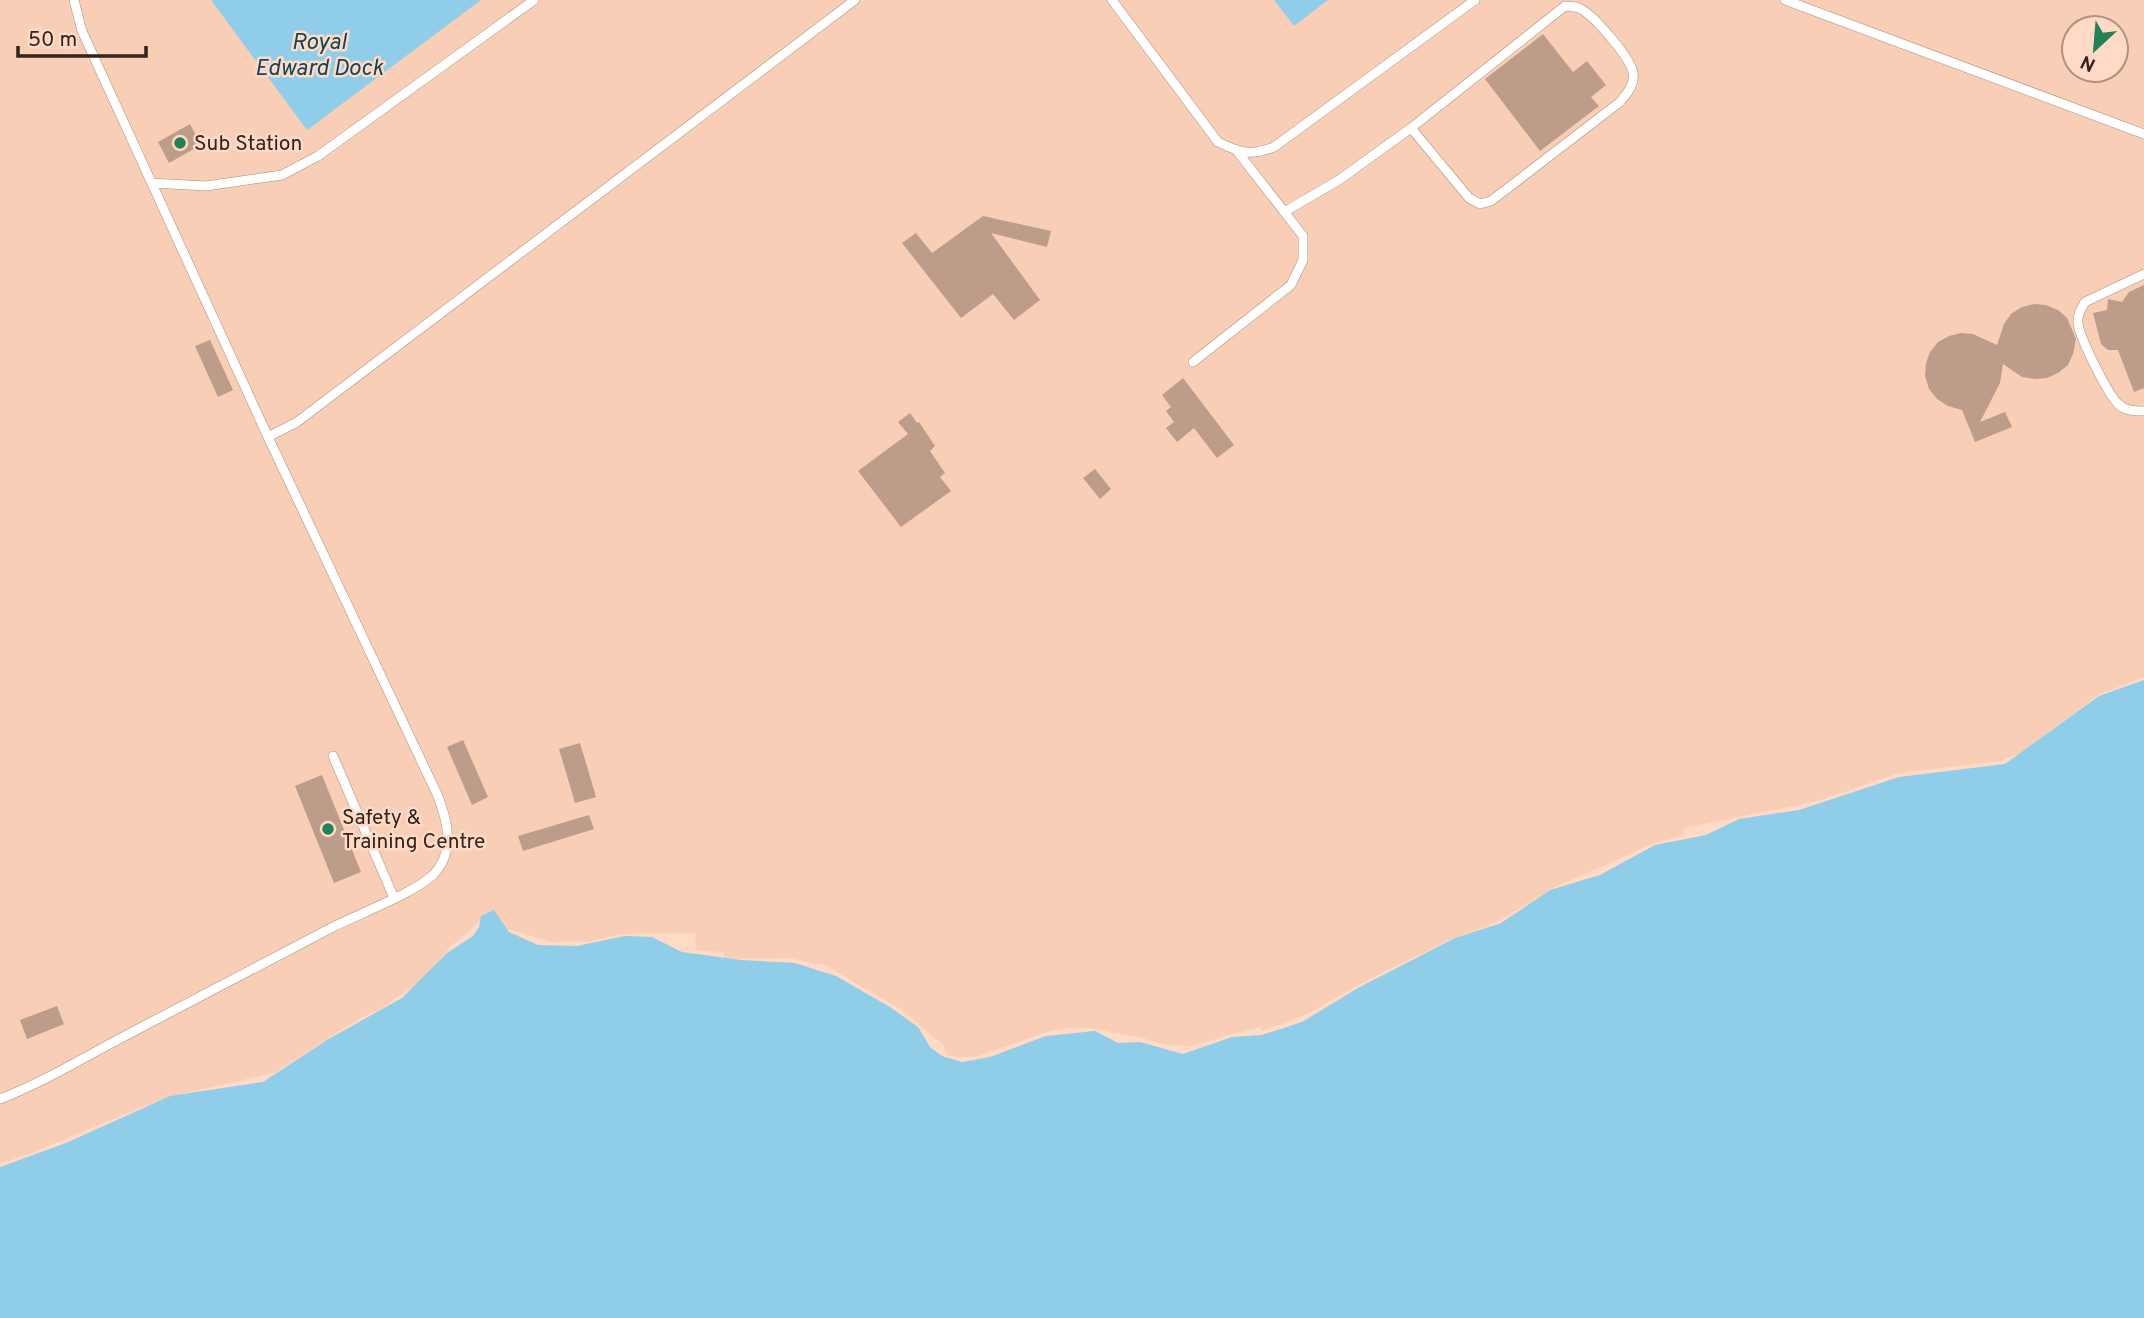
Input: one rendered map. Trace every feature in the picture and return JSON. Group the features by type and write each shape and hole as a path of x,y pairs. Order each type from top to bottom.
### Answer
{"lane":[{"path":"0,1099 426,880 440,866 448,834 444,812 82,31 74,0"},
{"path":"152,183 206,186 282,175 318,156 534,0"},
{"path":"268,436 297,422 855,0"},
{"path":"1112,0 1218,142 1237,151 1258,153 1274,146 1475,0"},
{"path":"1785,0 2144,134"},
{"path":"1284,212 1339,180 1411,128 1565,6 1580,8 1594,19 1626,59 1633,73 1632,86 1620,102 1491,201 1480,204 1469,198 1411,128"},
{"path":"1194,362 1291,285 1303,260 1303,236 1237,151"},
{"path":"2144,274 2085,303 2078,324 2111,396 2119,405 2131,411 2144,411"},
{"path":"333,756 394,898"}],"shaded area":[{"path":"0,0 2144,0 2144,677 2098,695 2019,754 2000,761 1899,773 1818,801 1683,828 1684,835 1650,845 1551,889 1499,921 1447,941 1307,1014 1262,1031 1260,1027 1190,1046 1166,1045 1089,1028 1065,1028 975,1057 958,1057 948,1055 943,1045 902,1010 822,963 821,965 790,958 724,959 724,952 696,950 695,933 622,934 591,941 552,942 480,921 450,947 423,979 382,1008 359,1019 274,1073 167,1097 0,1164"}],"water":[{"name":"Royal Edward Dock","path":"211,0 481,0 307,130"},
{"path":"1274,0 1328,0 1294,26"},
{"path":"2144,680 2144,1318 0,1318 0,1167 66,1143 170,1096 263,1082 327,1040 402,998 447,953 473,936 479,927 481,916 494,910 509,932 538,945 577,946 625,936 652,937 682,952 741,960 795,963 836,976 890,1007 918,1027 930,1047 942,1056 962,1062 990,1057 1046,1036 1095,1031 1118,1043 1140,1042 1183,1054 1232,1037 1262,1035 1302,1022 1358,988 1455,938 1501,923 1550,890 1600,875 1655,845 1706,835 1739,819 1799,810 1899,777 2005,764 2099,696"}],"building":[{"path":"1543,34 1573,72 1587,61 1606,85 1591,97 1599,106 1540,151 1485,79"},
{"name":"Sub Station","path":"190,124 201,145 169,163 158,142"},
{"path":"983,216 1051,231 1047,247 991,233 1040,300 1014,320 993,294 961,318 902,243 916,233 932,253"},
{"path":"2144,285 2144,388 2134,392 2118,350 2108,350 2101,344 2093,313 2107,310 2108,299 2122,302 2129,292"},
{"path":"2034,304 2058,310 2067,318 2076,339 2073,354 2068,365 2047,378 2022,377 2003,364 2000,383 1980,422 2005,412 2012,427 1975,442 1962,410 1937,399 1929,389 1925,376 1930,352 1938,342 1961,333 1973,334 1997,345 2004,324 2011,314"},
{"path":"210,340 233,390 218,397 195,346"},
{"path":"1183,378 1234,445 1217,458 1194,428 1177,442 1166,428 1174,422 1166,411 1171,407 1162,395"},
{"path":"910,413 935,446 930,451 945,473 940,477 951,491 901,527 858,471 908,434 898,422"},
{"path":"1095,469 1111,489 1100,499 1083,478"},
{"path":"463,740 488,797 472,805 447,747"},
{"path":"580,743 596,797 575,803 559,749"},
{"name":"Safety & Training Centre","path":"322,775 361,872 334,883 295,786"},
{"path":"589,815 594,829 523,851 518,836"},
{"path":"57,1006 64,1024 27,1039 20,1020"}],"place":[{"name":"Sub Station","path":"180,143"},
{"name":"Safety & Training Centre","path":"328,829"}]}
